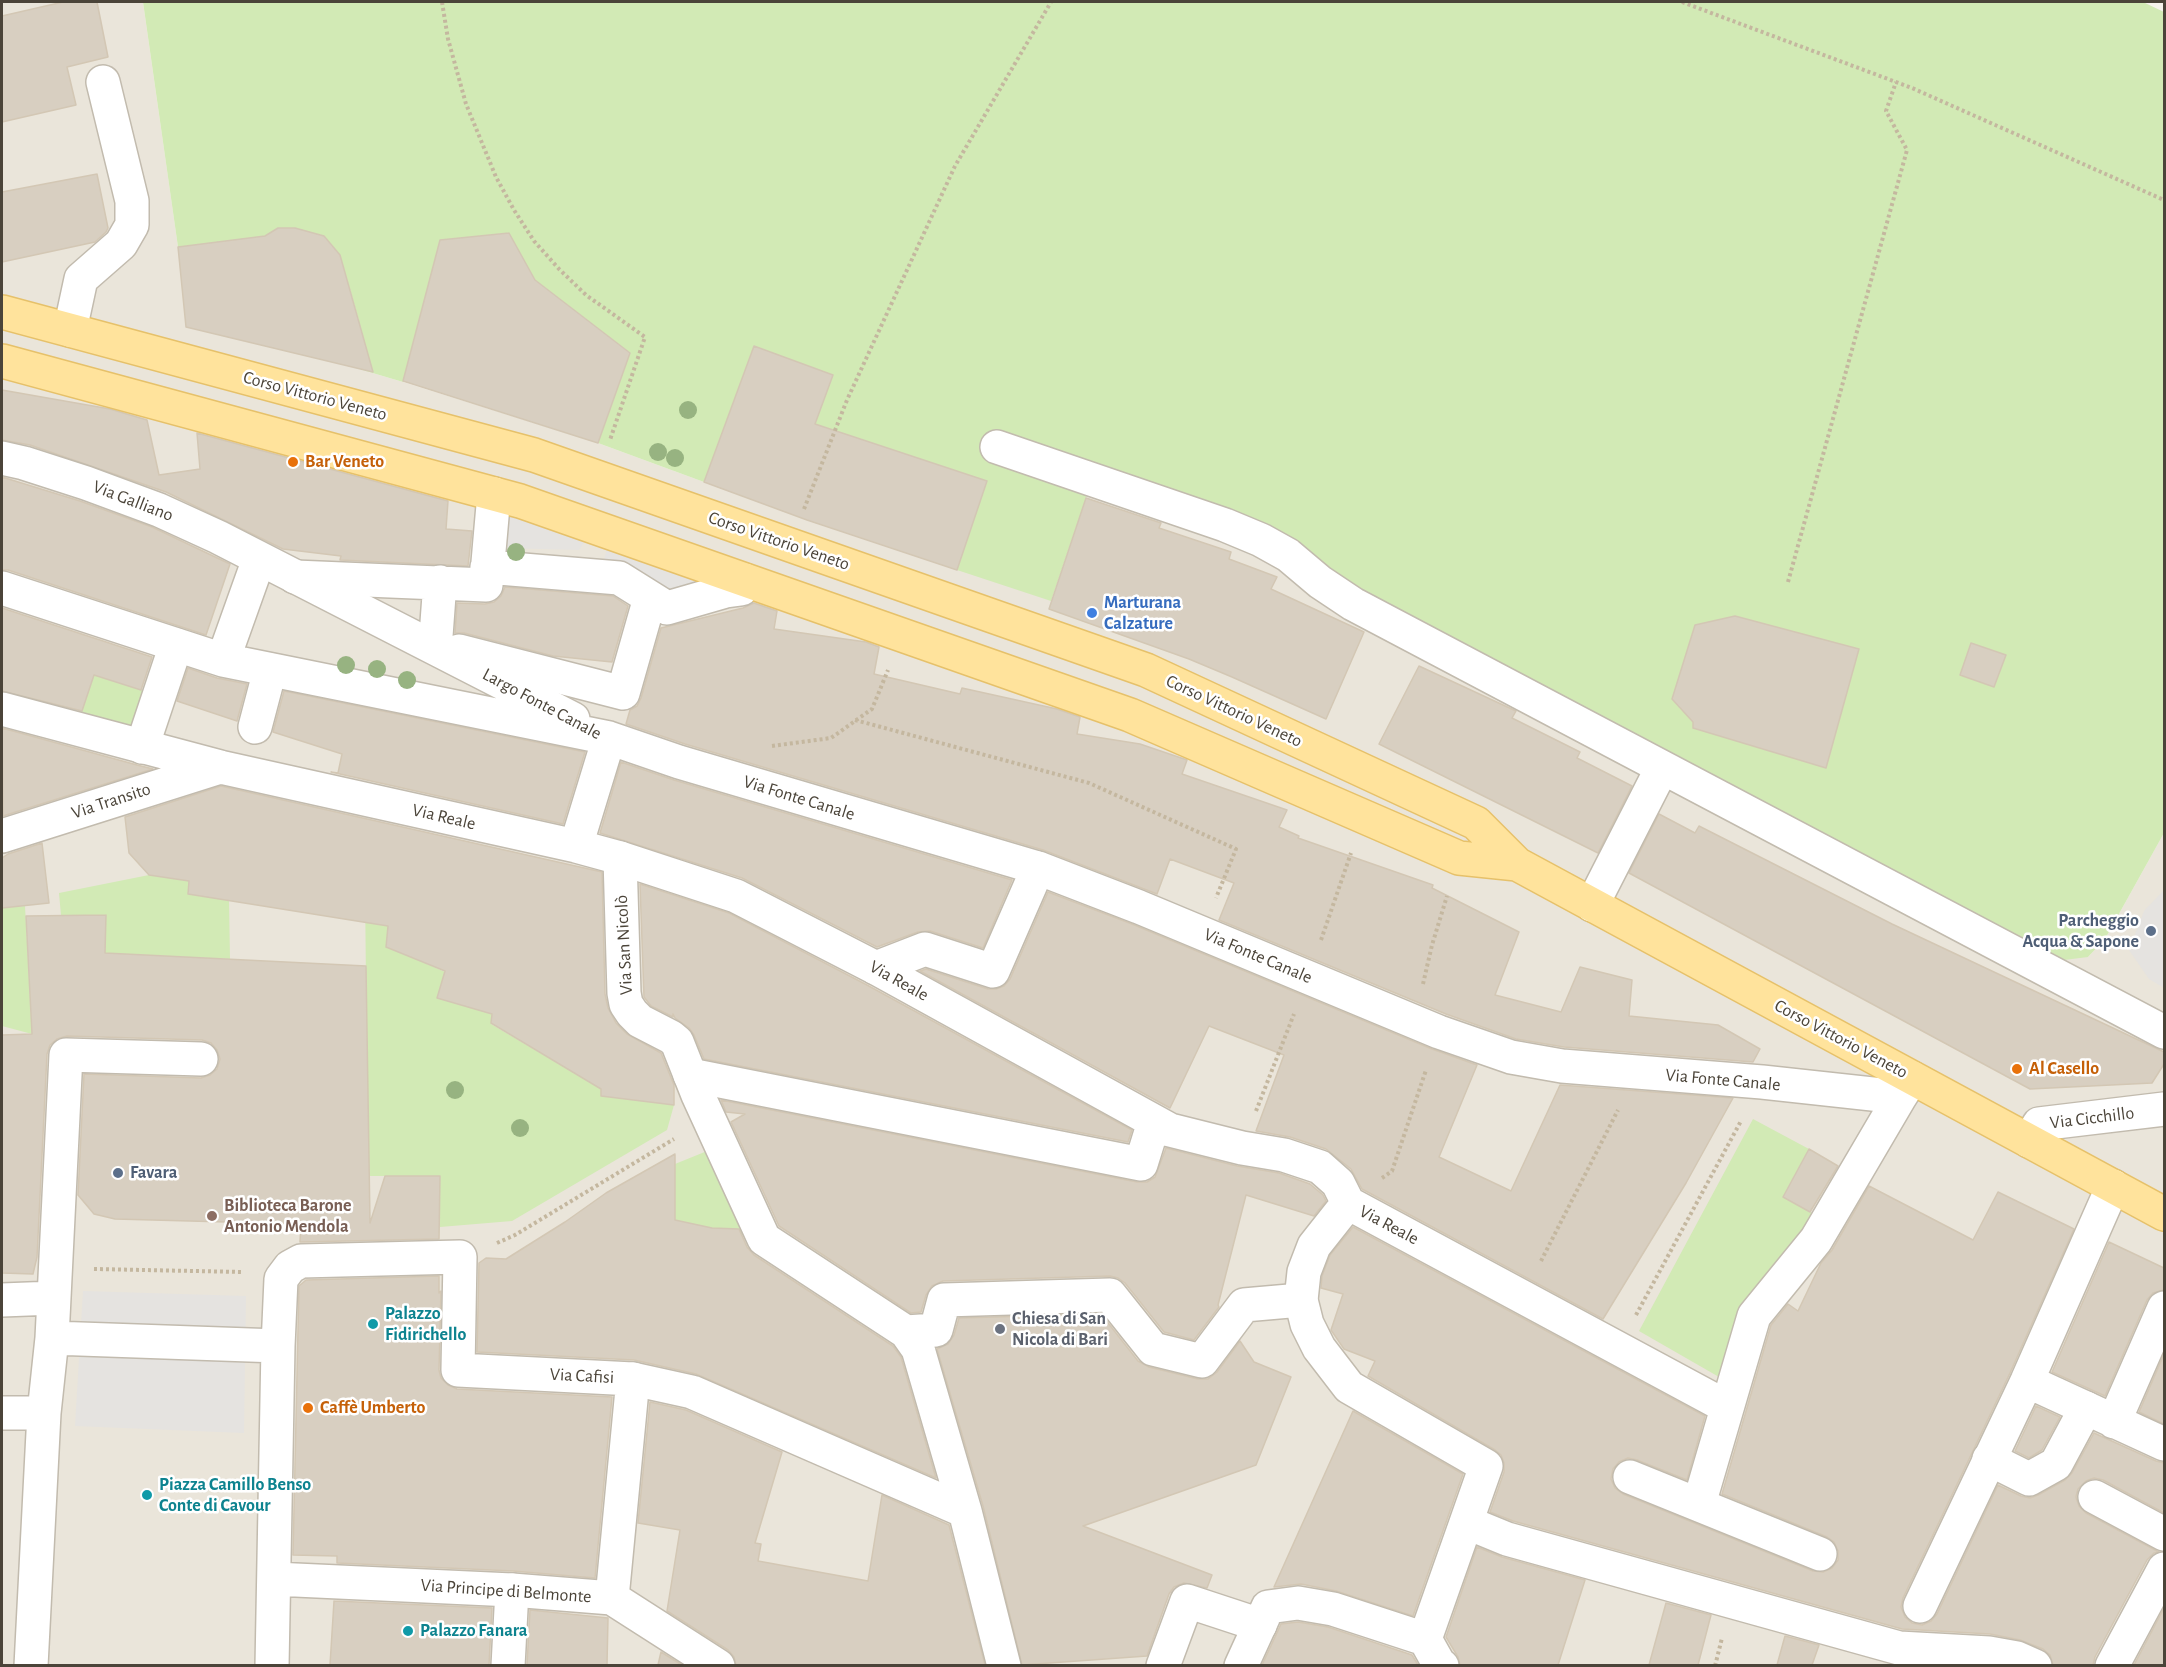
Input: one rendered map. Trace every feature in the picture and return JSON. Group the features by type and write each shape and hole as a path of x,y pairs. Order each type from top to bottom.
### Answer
{"main road":[{"name":"Corso Vittorio Veneto","path":"2,312 534,455 1146,670 1476,823 1517,864 1906,1087 2029,1141 2164,1214"},
{"name":"Corso Vittorio Veneto","path":"2,361 520,501 1130,715 1459,858 1517,864"}],"street":[{"path":"70,330 81,279 121,244 132,225 132,201 103,82"},
{"path":"997,447 1225,525 1261,540 1288,555 1320,582 1353,604 2164,1032"},
{"name":"Via Galliano","path":"2,458 86,483 159,510 259,559"},
{"path":"295,578 486,585 494,494"},
{"path":"223,660 259,559"},
{"name":"Largo Fonte Canale","path":"259,559 609,738"},
{"path":"487,567 619,578 667,608 741,589 744,580"},
{"path":"440,582 448,643 623,693 650,598"},
{"name":"Largo Fonte Canale","path":"2,588 223,660 609,738"},
{"path":"142,747 176,645"},
{"path":"255,727 270,670"},
{"name":"Via Reale","path":"2,709 220,766 576,846 736,896 876,968 1170,1130 1242,1148 1284,1155 1320,1167 1338,1183 1348,1203 1727,1407"},
{"path":"576,846 609,738"},
{"name":"Via Fonte Canale","path":"609,738 679,762 1038,868 1202,933 1427,1028 1511,1057 1562,1066 1762,1083 1906,1087"},
{"name":"Via Transito","path":"2,836 220,766"},
{"path":"1592,905 1662,768"},
{"name":"Via San Nicolò","path":"620,858 626,1004 640,1021 677,1042 694,1085 764,1239 906,1332"},
{"path":"876,968 925,949 993,971 1038,868"},
{"path":"31,1665 44,1413 52,1338 66,1056 201,1059"},
{"path":"694,1085 1141,1164 1154,1122"},
{"path":"1699,1504 1754,1316 1816,1240 1906,1087"},
{"name":"Via Cicchillo","path":"2029,1141 2038,1124 2164,1109"},
{"path":"1920,1606 2027,1381 2113,1186"},
{"path":"1241,1665 1268,1607 1298,1603 1333,1609 1434,1652 1468,1523 1486,1466 1349,1387 1319,1348 1307,1324 1300,1300 1304,1272 1314,1245 1348,1203"},
{"path":"272,1665 281,1279 290,1267 301,1261 460,1257"},
{"name":"Via Cafisi","path":"460,1257 458,1370 633,1379 612,1598"},
{"path":"906,1332 936,1330 944,1300 1110,1295 1153,1349 1202,1361 1244,1305 1300,1300"},
{"path":"2,1300 54,1298"},
{"path":"1989,1459 2030,1479 2056,1464 2100,1415 2164,1308"},
{"path":"906,1332 921,1359 965,1511 1004,1665"},
{"path":"52,1338 278,1346"},
{"path":"633,1379 692,1392 965,1511"},
{"path":"2027,1381 2164,1444"},
{"path":"2,1413 44,1413"},
{"path":"1630,1477 1820,1554"},
{"path":"2095,1497 2164,1533"},
{"path":"1468,1523 1518,1542 1899,1648 1989,1653 2017,1658 2033,1665"},
{"path":"2112,1665 2164,1569"},
{"name":"Via Principe di Belmonte","path":"274,1579 512,1590 612,1598 718,1665"},
{"path":"508,1665 512,1590"},
{"path":"1163,1665 1187,1601 1260,1625"}],"path":[{"path":"442,2 456,70 466,104 496,177 514,210 534,241 566,276 586,295 645,337 597,478"},
{"path":"801,518 847,400 955,166 1051,2"},
{"path":"1682,2 1896,82 2164,200"},
{"path":"1788,582 1907,150 1886,111 1896,82"},
{"path":"761,748 831,738 872,709 903,635"},
{"path":"855,720 1089,783 1236,849 1202,933"},
{"path":"1320,941 1363,817"},
{"path":"1348,1203 1392,1171 1427,1028 1432,945 1459,858"},
{"path":"1242,1148 1308,978"},
{"path":"1523,1297 1637,1073"},
{"path":"1618,1347 1762,1083"},
{"path":"460,1257 515,1235 680,1135 694,1085"},
{"path":"54,1298 83,1269 269,1273 281,1279"}],"shaded area":[{"path":"2,2 143,2 178,247 186,327 349,366 403,382 598,443 824,526 997,447 1225,525 2088,957 2105,939 2164,833 2164,1665 2,1666"},
{"path":"502,510 587,537 579,550 501,548"},
{"path":"608,544 725,587 666,603 603,564"},
{"name":"Parcheggio Acqua & Sapone","path":"2164,890 2164,988 2149,979 2129,950 2144,911"},
{"path":"83,1291 246,1296 244,1433 75,1426"}],"green space":[{"path":"143,2 2143,2 2164,12 2164,833 2105,939 2088,957 2056,961 1320,582 1092,480 1051,601 957,570 986,482 854,437 824,526 782,511 832,375 754,346 704,482 598,443 630,353 535,280 508,233 440,240 403,382 349,366 359,321 340,255 324,236 295,228 278,228 265,236 178,247"},
{"path":"94,675 145,691 129,738 78,722"},
{"path":"149,875 189,881 188,894 229,899 230,959 105,953 105,915 61,915 59,893"},
{"path":"365,888 416,946 414,958 445,972 492,1013 491,1024 559,1064 606,1037 601,1096 674,1105 667,1130 512,1221 440,1227 440,1176 368,1176"},
{"path":"25,906 32,1034 2,1026 2,908"},
{"path":"1753,1119 1809,1149 1783,1197 1823,1219 1726,1381 1639,1331"},
{"path":"712,1149 761,1251 740,1233 675,1225 675,1164"}],"building":[{"path":"63,2 97,2 108,57 67,67 76,105 2,122 2,16"},
{"path":"97,174 108,228 106,232 95,242 2,262 2,192"},
{"path":"278,228 295,228 324,236 340,255 373,372 186,327 178,247 265,236"},
{"path":"509,233 535,280 630,353 598,443 403,381 440,240"},
{"path":"754,346 833,375 815,424 987,481 957,570 807,520 704,482"},
{"path":"2,390 110,409 147,420 159,475 200,469 197,433 448,501 446,529 472,531 468,566 340,560 341,556 283,549 166,492 30,445 2,440"},
{"path":"2,477 80,501 152,527 230,564 206,635 8,570 2,570"},
{"path":"1086,498 1161,523 1159,528 1231,552 1229,559 1277,577 1271,589 1364,632 1326,719 1189,659 1049,609"},
{"path":"505,587 613,596 628,606 612,662 553,656 464,633 455,633 457,603 494,602 501,596"},
{"path":"754,603 777,611 774,629 866,642 879,647 874,674 960,694 962,688 1057,709 1080,717 1077,734 1140,744 1187,760 1182,774 1287,810 1279,827 1299,836 1298,838 1433,885 1432,888 1519,932 1495,995 1561,1012 1580,967 1632,980 1629,1016 1718,1025 1760,1049 1753,1062 1564,1047 1516,1039 1446,1014 1219,920 1234,883 1170,859 1157,894 1043,850 685,744 626,724 630,710 637,706 641,698 661,628 743,608"},
{"path":"2,608 152,657 141,690 94,675 82,711 2,691"},
{"path":"1735,616 1859,649 1826,768 1693,728 1693,722 1672,699 1695,625"},
{"path":"1971,643 2006,655 1994,687 1960,675"},
{"path":"1419,666 1516,711 1512,718 1580,752 1577,758 1632,786 1598,853 1379,744"},
{"path":"188,668 217,678 247,684 237,721 177,701"},
{"path":"284,691 585,752 563,824 331,772 338,773 342,754 273,732"},
{"path":"2,728 137,765 153,769 3,816"},
{"path":"621,762 674,780 1012,880 983,948 930,931 918,932 877,947 742,878 600,833"},
{"path":"221,786 602,872 605,994 608,1008 616,1023 627,1034 661,1053 674,1085 674,1105 601,1096 601,1089 491,1023 492,1014 437,998 445,971 386,947 388,926 188,894 189,881 149,875 129,853 125,817"},
{"path":"1659,814 1695,833 1699,826 1892,924 2164,1052 2164,1064 2152,1083 2030,1089 1629,873"},
{"path":"42,843 49,903 2,908 2,858"},
{"path":"640,884 729,913 867,985 1132,1130 1128,1142 704,1059 689,1028 673,1014 673,1017 651,1006 644,997"},
{"path":"1048,892 1132,924 1432,1049 1477,1065 1439,1157 1511,1191 1560,1085 1733,1098 1686,1183 1603,1319 1362,1189 1351,1169 1326,1149 1290,1137 1256,1131 1284,1055 1209,1026 1170,1108 920,971 926,969 988,989 1004,986 1010,979"},
{"path":"106,915 105,953 366,966 370,1223 385,1176 440,1176 439,1239 300,1242 301,1224 115,1219 94,1214 78,1195 84,1074 201,1078 217,1069 220,1059 211,1043 202,1040 67,1036 57,1039 50,1045 47,1054 37,1257 33,1274 2,1273 2,1035 32,1034 26,916"},
{"path":"721,1100 1137,1182 1147,1182 1155,1177 1166,1148 1237,1166 1279,1173 1310,1184 1323,1195 1326,1201 1314,1216 1246,1195 1219,1307 1194,1340 1164,1332 1125,1283 1110,1276 943,1281 932,1286 926,1295 921,1312 911,1313 779,1226 731,1122 745,1114 726,1112"},
{"path":"1809,1149 1838,1166 1810,1212 1783,1197"},
{"path":"675,1154 675,1220 712,1228 739,1229 747,1247 754,1255 893,1346 901,1357 936,1478 696,1374 634,1360 477,1352 479,1263 486,1258 506,1259 606,1193"},
{"path":"1869,1186 1973,1240 1998,1192 2074,1229 2010,1373 1903,1598 1901,1607 1905,1617 1912,1623 1922,1625 1931,1621 1937,1614 1998,1485 2021,1496 2030,1498 2038,1495 2065,1480 2072,1473 2094,1433 2164,1463 2164,1513 2103,1480 2094,1478 2086,1481 2078,1489 2076,1497 2079,1506 2086,1513 2159,1552 2154,1553 2147,1560 2095,1657 2093,1665 2053,1665 2050,1655 2043,1649 2020,1640 1990,1634 1902,1629 1513,1521 1490,1512 1504,1472 1501,1455 1368,1376 1375,1361 1344,1349 1331,1330 1343,1294 1321,1288 1322,1276 1330,1255 1353,1227 1705,1416 1687,1480 1628,1458 1619,1462 1613,1469 1611,1479 1615,1488 1623,1494 1813,1571 1823,1572 1832,1568 1838,1560 1838,1551 1834,1542 1827,1537 1722,1494 1771,1325 1788,1304 1798,1311 1821,1263 1832,1250"},
{"path":"2109,1242 2164,1268 2164,1290 2153,1293 2147,1300 2105,1396 2052,1372"},
{"path":"439,1276 439,1293 441,1291 439,1370 441,1378 448,1385 457,1389 612,1397 595,1578 513,1571 337,1563 337,1556 293,1555 299,1286 306,1280"},
{"path":"1101,1314 1138,1361 1149,1367 1198,1379 1208,1379 1217,1372 1240,1341 1254,1362 1291,1377 1256,1465 1083,1526 1212,1575 1207,1588 1184,1583 1174,1587 1169,1594 1147,1656 1022,1665 983,1506 937,1349 948,1344 954,1335 959,1318"},
{"path":"2164,1354 2164,1424 2139,1412"},
{"path":"650,1402 686,1410 782,1452 755,1543 761,1544 758,1561 868,1581 882,1495 949,1525 985,1665 736,1665 734,1657 728,1650 667,1611 680,1530 638,1523"},
{"path":"2036,1406 2060,1417 2042,1450 2029,1458 2015,1451"},
{"path":"1353,1411 1463,1474 1413,1616 1336,1591 1301,1584 1274,1587"},
{"path":"1477,1547 1502,1557 1585,1580 1558,1665 1460,1665 1446,1637"},
{"name":"Palazzo Fanara","path":"334,1601 492,1608 489,1665 330,1665"},
{"path":"1666,1603 1711,1615 1698,1665 1649,1665"},
{"path":"2164,1608 2164,1665 2134,1665"},
{"path":"530,1610 608,1618 607,1665 527,1665"},
{"path":"1298,1622 1328,1627 1412,1655 1418,1665 1262,1665 1281,1624"},
{"path":"1785,1636 1819,1645 1812,1665 1777,1665"},
{"path":"661,1652 682,1665 658,1665"}],"place":[{"name":"Bar Veneto","path":"293,462"},
{"name":"Marturana Calzature","path":"1092,613"},
{"name":"Parcheggio Acqua & Sapone","path":"2151,931"},
{"name":"Al Casello","path":"2017,1069"},
{"name":"Favara","path":"118,1173"},
{"name":"Biblioteca Barone Antonio Mendola","path":"212,1216"},
{"name":"Palazzo Fidirichello","path":"373,1324"},
{"name":"Chiesa di San Nicola di Bari","path":"1000,1329"},
{"name":"Caffè Umberto","path":"308,1408"},
{"name":"Piazza Camillo Benso Conte di Cavour","path":"147,1495"},
{"name":"Palazzo Fanara","path":"408,1631"}]}
